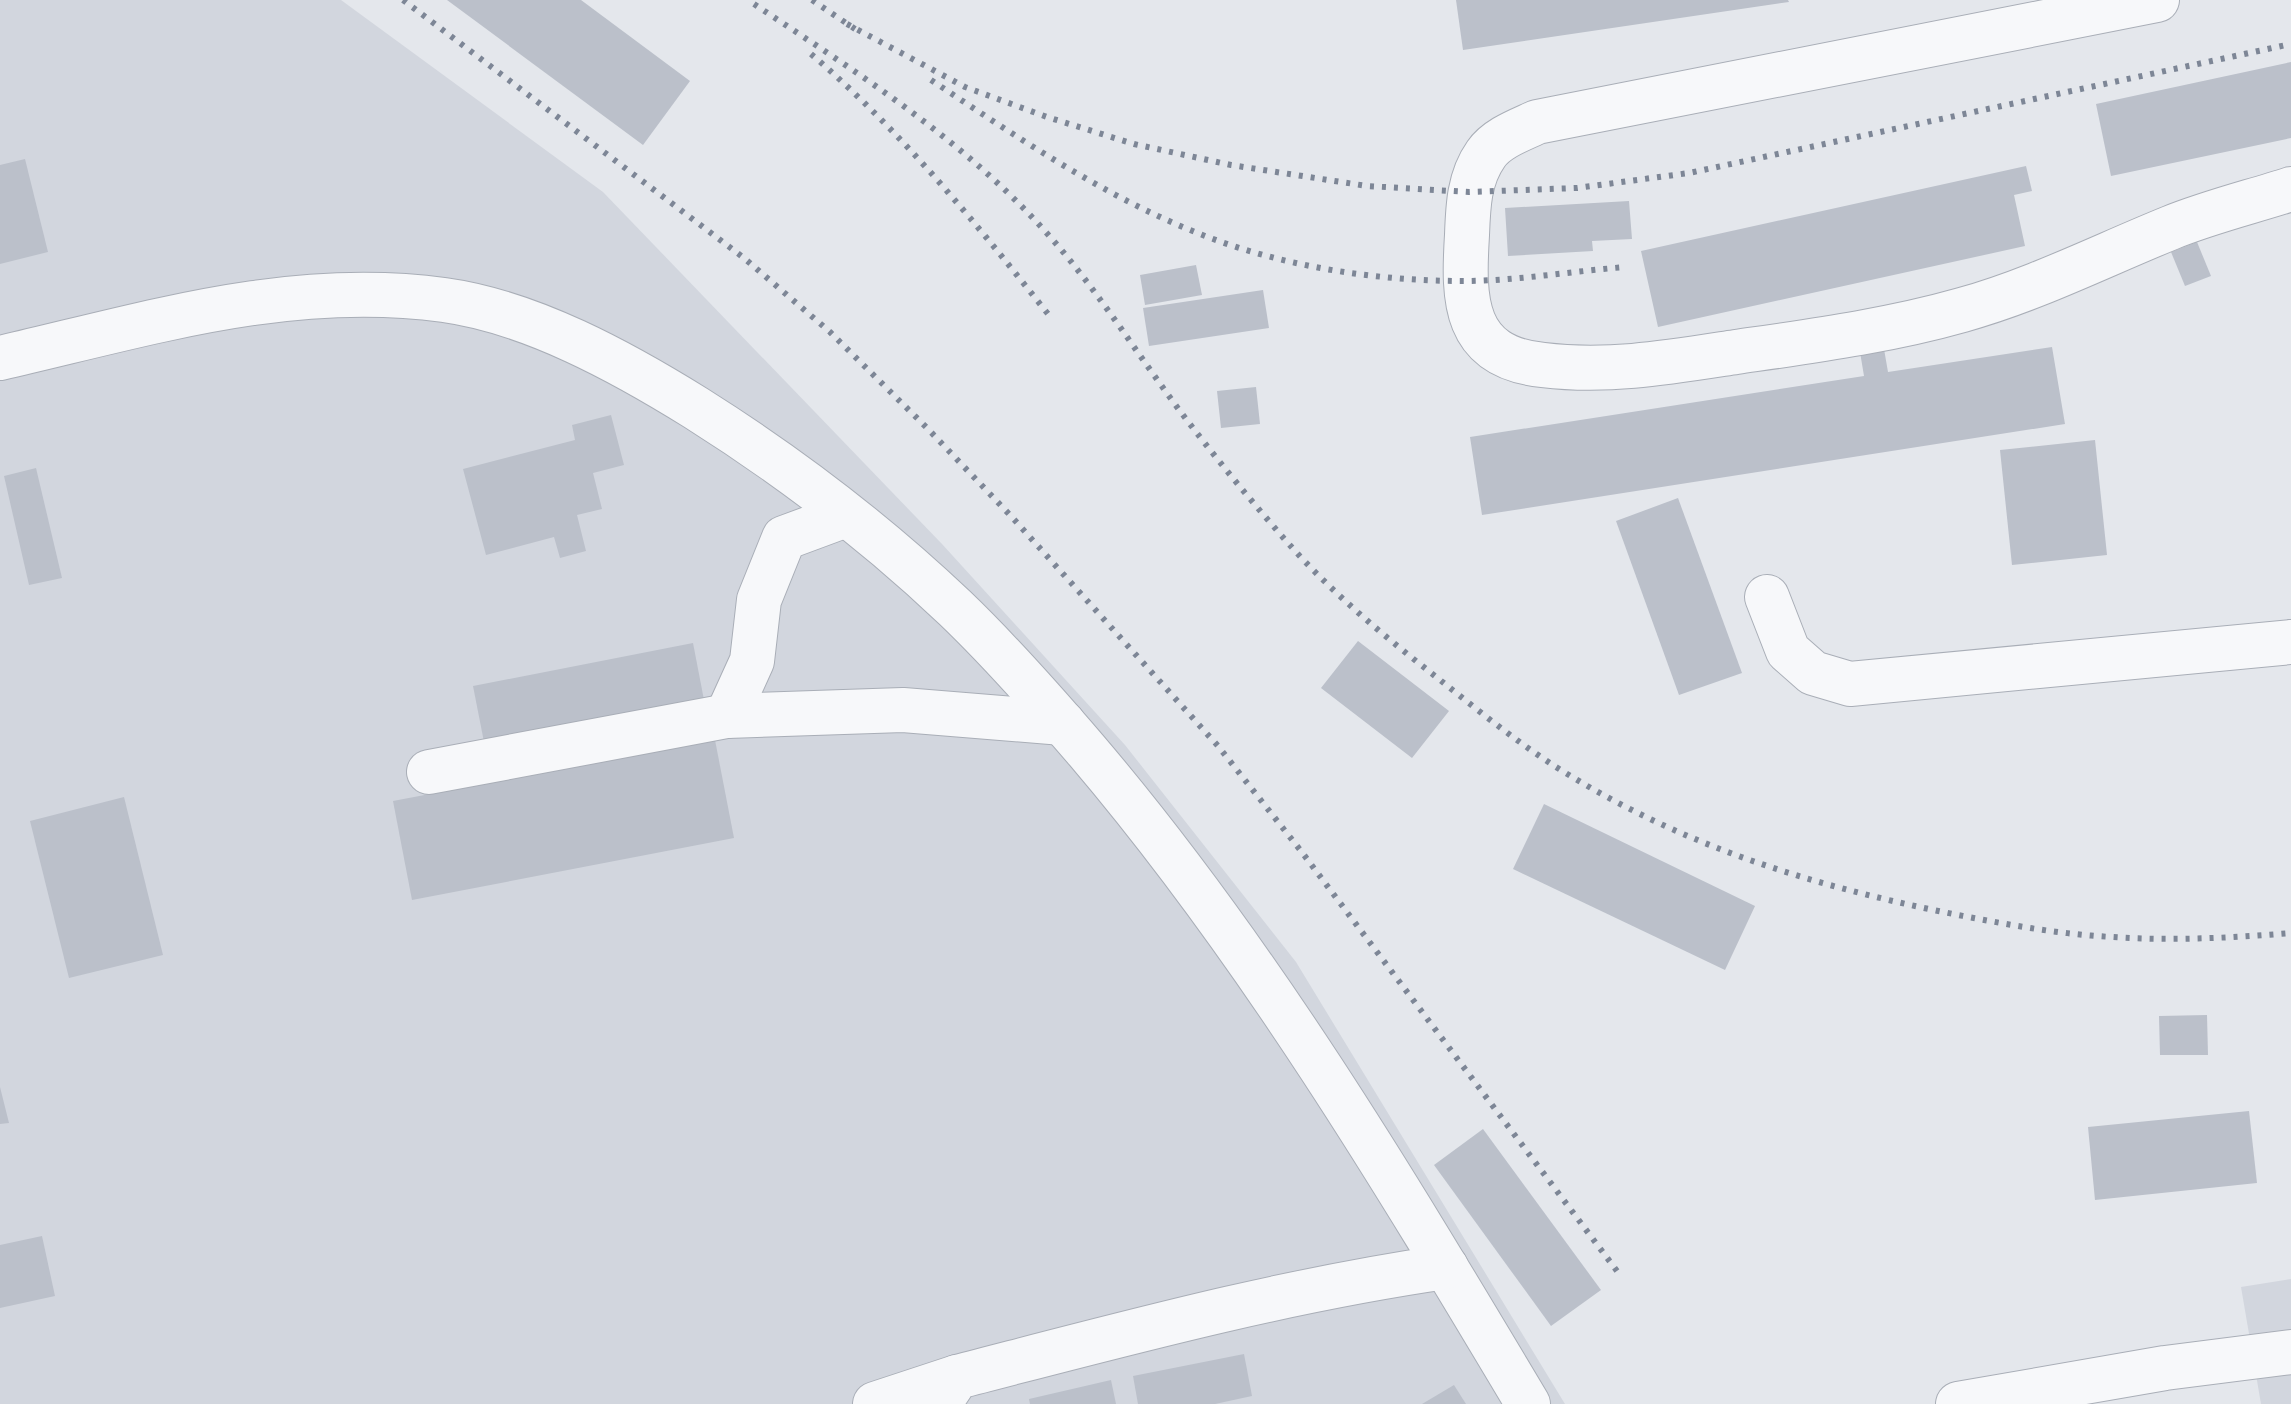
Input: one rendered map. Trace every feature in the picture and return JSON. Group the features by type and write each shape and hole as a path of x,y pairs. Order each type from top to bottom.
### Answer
{"street":[{"path":"2157,0 1537,122 1509,135 1487,151 1476,172 1469,192 1464,281 1470,313 1479,332 1493,348 1516,360 1585,369 1633,368 1866,332 1963,310 2028,288 2179,224 2291,189"},
{"path":"0,358 225,306 342,293 399,295 448,300 517,317 619,363 728,428 846,515 956,609 1063,723 1137,810 1272,992 1446,1267 1528,1404"},
{"path":"727,716 752,661 759,600 784,538 846,515"},
{"path":"1767,597 1788,651 1813,673 1850,684 2291,642"},
{"path":"429,772 727,716 903,710 1063,723"},
{"path":"875,1404 948,1390 1237,1305 1361,1279 1446,1267"},
{"path":"1958,1404 2165,1368 2291,1352"}],"shaded area":[{"path":"0,0 341,0 603,192 942,544 1125,745 1296,962 1565,1404 0,1404"},
{"path":"2291,1279 2291,1404 2261,1404 2241,1287"}],"building":[{"path":"447,0 581,0 690,81 643,145"},
{"path":"1456,0 1788,0 1789,2 1463,50"},
{"path":"2291,62 2291,138 2111,176 2096,104"},
{"path":"25,159 48,252 0,264 0,165"},
{"path":"2026,166 2032,191 2014,195 2025,246 1658,327 1641,251"},
{"path":"1629,201 1632,239 1592,241 1593,251 1508,256 1505,208"},
{"path":"2197,242 2211,276 2185,286 2171,252"},
{"path":"1196,265 1202,295 1145,305 1140,275"},
{"path":"1263,290 1269,328 1149,346 1143,308"},
{"path":"2052,347 2065,424 1482,515 1470,437 1864,376 1860,352 1884,349 1888,372"},
{"path":"1256,387 1260,424 1221,428 1217,391"},
{"path":"611,415 624,465 593,473 602,509 577,515 586,551 560,558 554,537 486,555 463,469 575,440 572,425"},
{"path":"2095,440 2107,555 2012,565 2000,450"},
{"path":"36,468 62,578 29,585 4,476"},
{"path":"1678,498 1742,673 1679,695 1616,521"},
{"path":"1358,641 1449,711 1412,758 1321,688"},
{"path":"693,643 704,700 484,742 473,686"},
{"path":"715,740 734,838 412,900 393,801"},
{"path":"124,797 163,955 69,978 30,821"},
{"path":"1544,804 1755,906 1725,970 1513,869"},
{"path":"2207,1015 2208,1055 2160,1055 2159,1016"},
{"path":"0,1087 9,1123 0,1124"},
{"path":"2249,1111 2257,1183 2095,1200 2088,1127"},
{"path":"1483,1129 1601,1290 1551,1326 1434,1165"},
{"path":"42,1236 55,1296 0,1308 0,1245"},
{"path":"1244,1354 1252,1396 1215,1404 1138,1404 1133,1376"},
{"path":"1111,1380 1116,1404 1030,1404 1029,1399"},
{"path":"1454,1385 1466,1404 1422,1404"}],"railway":[{"path":"403,0 744,258 830,332 927,428 1010,515 1218,746 1301,851 1620,1275"},
{"path":"812,0 855,29"},
{"path":"754,4 906,108 978,165 1012,197 1080,273 1193,428 1305,561 1397,645 1494,723 1556,767 1648,818 1695,839 1791,874 1891,901 2006,924 2091,936 2179,939 2291,933"},
{"path":"847,24 965,87 1134,144 1231,165 1367,186 1469,192 1577,188 1689,173 2291,44"},
{"path":"811,54 906,146 965,212 1048,314"},
{"path":"931,80 1061,164 1129,202 1200,234 1263,255 1362,275 1430,280 1503,279 1626,267"}]}
